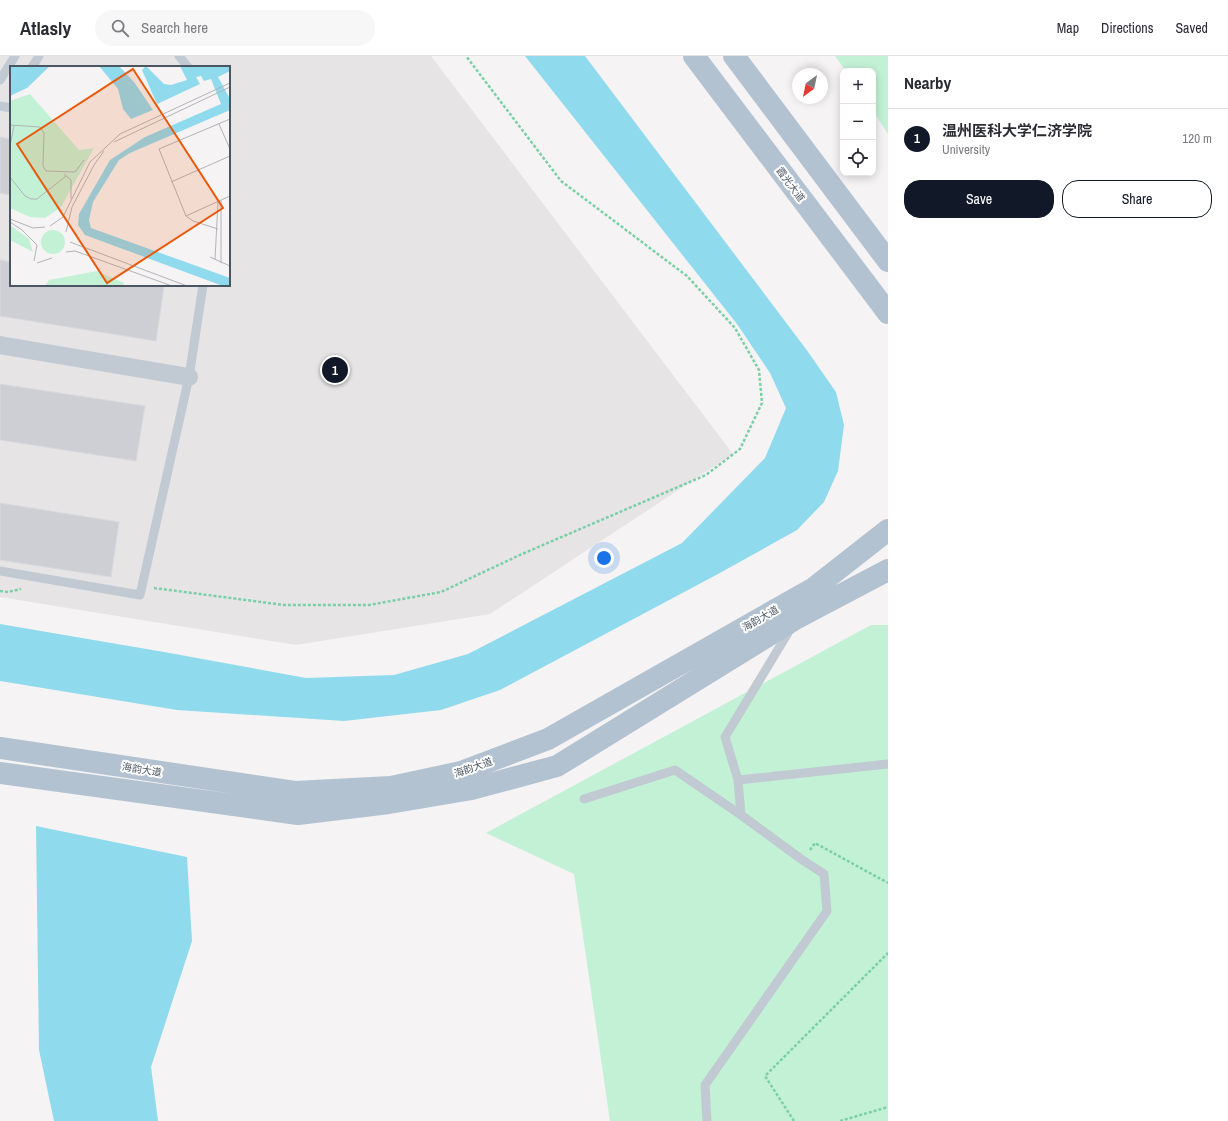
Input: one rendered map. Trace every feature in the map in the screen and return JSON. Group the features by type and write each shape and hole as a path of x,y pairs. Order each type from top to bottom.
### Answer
{"main road":[{"name":"霞光大道","path":"694,56 888,313"},
{"path":"734,56 888,262"},
{"name":"海韵大道","path":"0,748 295,792 391,787 461,772 548,739 814,588 888,530"},
{"name":"海韵大道","path":"0,773 298,814 389,803 472,789 556,766 797,618 888,570"}],"street":[{"path":"0,345 189,376"}],"lane":[{"path":"0,80 15,56"},
{"path":"33,66 40,56"},
{"path":"179,56 187,66"},
{"path":"0,571 140,595 189,376 203,286"},
{"path":"741,814 738,780 725,737 797,618"},
{"path":"738,780 888,764"},
{"path":"584,799 675,770 741,814 801,859 824,874 828,912 705,1085 707,1121"}],"path":[{"path":"150,588 284,605 368,605 441,592 522,554 706,475 740,449 762,403 759,370 734,328 687,276 561,182 466,56"},
{"path":"0,591 8,592 22,589"},
{"path":"801,859 815,843 888,883"},
{"path":"794,1121 765,1076 888,953"},
{"path":"840,1121 888,1107"}],"shaded area":[{"path":"0,56 431,56 733,454 490,614 296,645 0,597"}],"green space":[{"path":"835,56 888,56 888,134 876,116 876,68 844,68"},
{"path":"871,625 888,625 888,1121 610,1121 574,874 486,833"}],"water":[{"path":"525,56 585,56 806,349 836,392 844,425 838,471 824,502 797,530 718,574 500,690 441,710 344,721 177,710 0,681 0,624 306,678 394,675 468,654 682,543 765,458 786,408 770,373 737,324"},
{"path":"36,826 187,857 192,941 151,1067 158,1121 54,1121 39,1050"}],"building":[{"path":"0,137 10,139 10,195 0,193"},
{"path":"0,260 10,262 10,286 164,286 156,341 0,316"},
{"path":"0,384 145,406 136,461 0,440"},
{"path":"0,503 119,522 111,577 0,560"}],"place":[{"name":"温州医科大学仁济学院","path":"335,370"}]}
